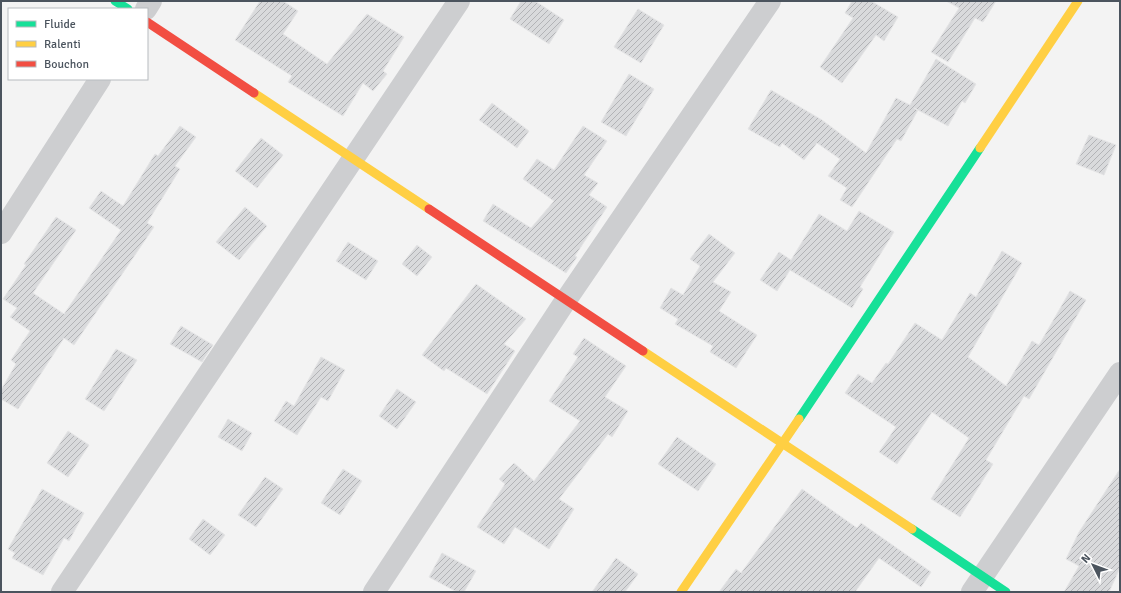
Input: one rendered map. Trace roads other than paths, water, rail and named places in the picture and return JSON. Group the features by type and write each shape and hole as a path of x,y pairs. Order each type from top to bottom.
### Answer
{"street":[{"path":"115,1 126,8"},
{"path":"62,592 459,1"},
{"path":"374,592 566,300 770,1"},
{"path":"681,592 783,444 1078,1"},
{"path":"148,23 783,444 977,584 1006,592"},
{"path":"1,233 99,80"},
{"path":"977,584 1120,373"}]}
